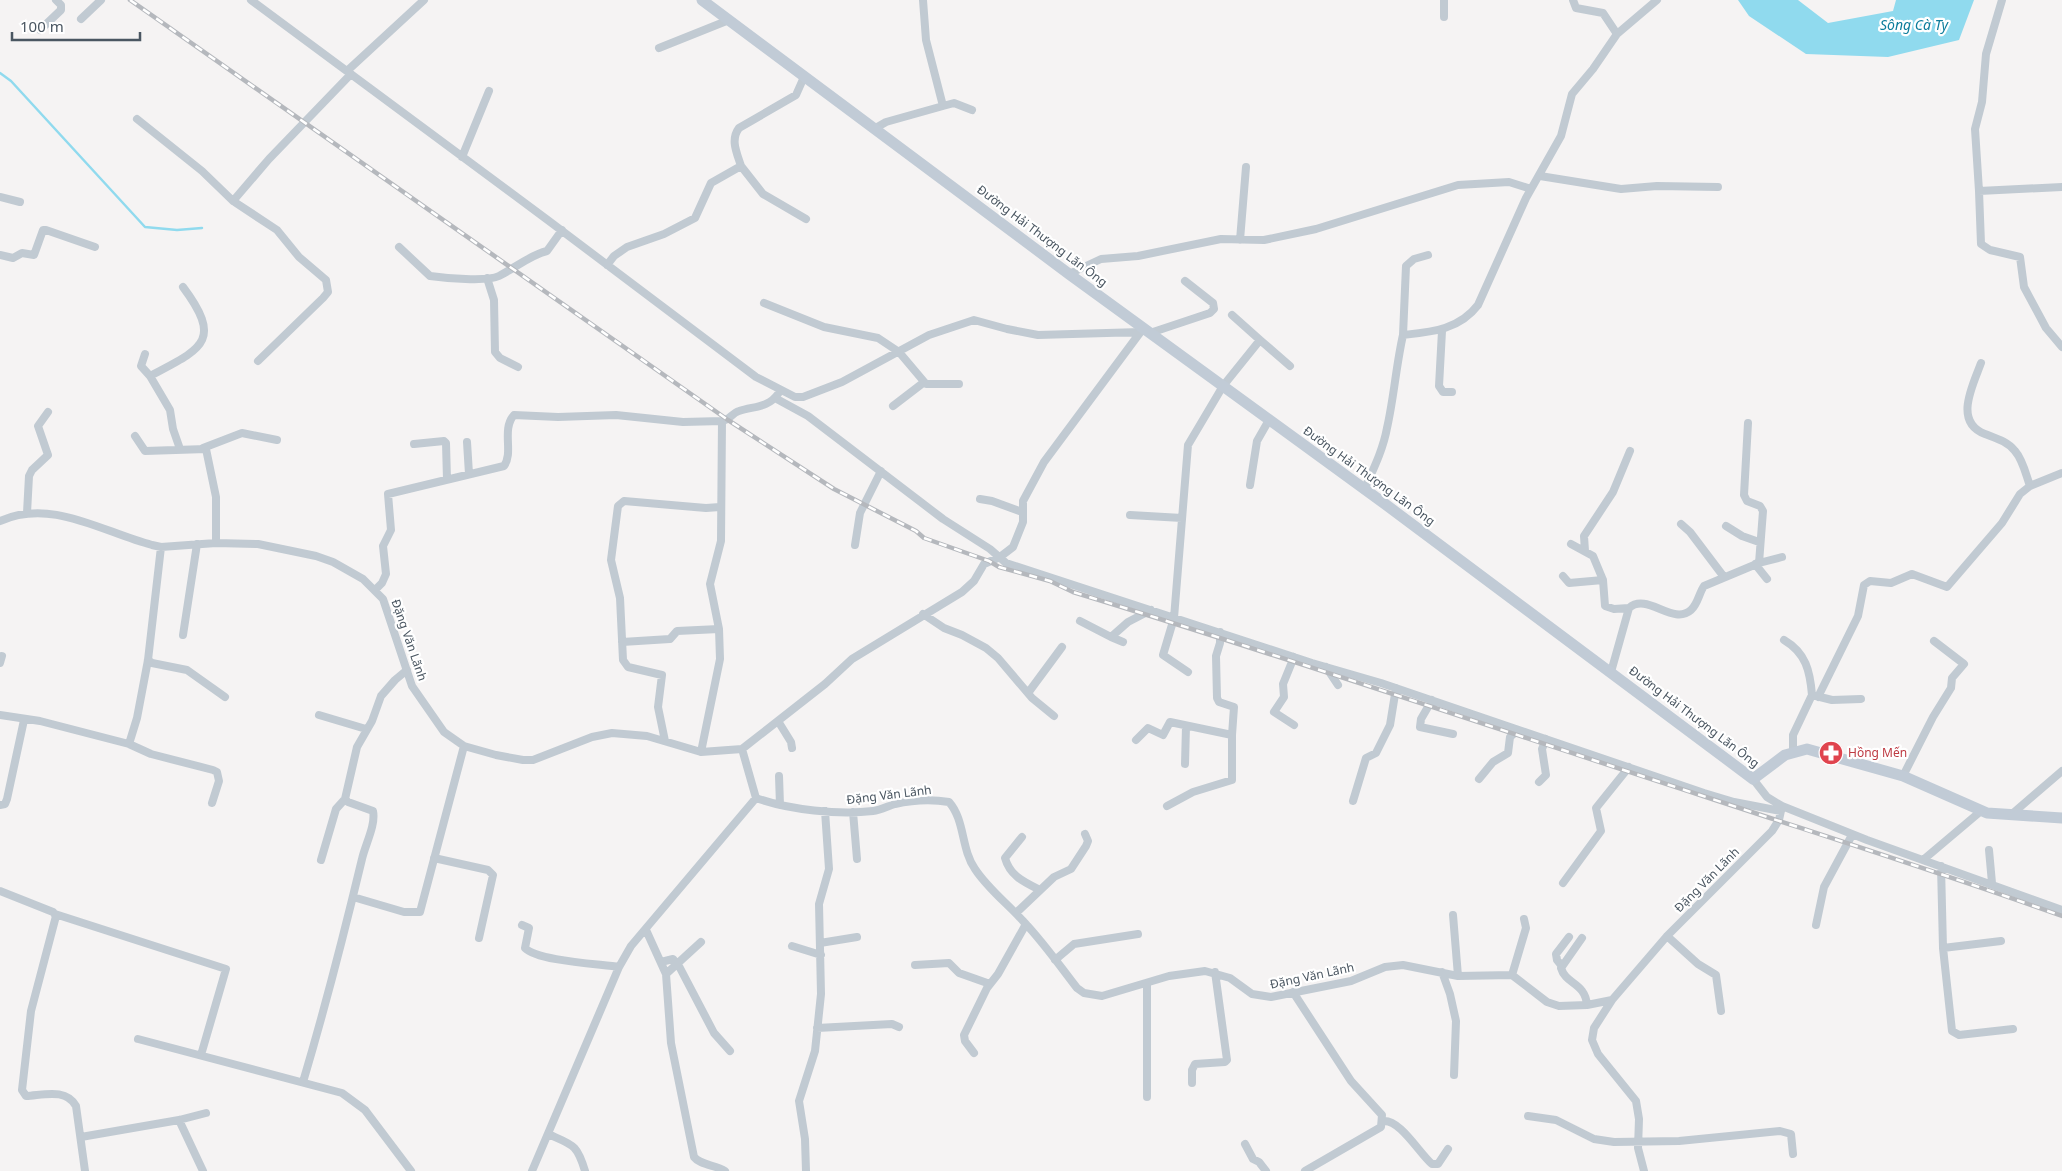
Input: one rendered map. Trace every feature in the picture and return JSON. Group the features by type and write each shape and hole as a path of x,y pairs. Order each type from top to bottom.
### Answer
{"street":[{"path":"40,30 61,10 56,0"},
{"path":"81,19 100,0"},
{"path":"251,0 562,230 756,377 795,397 803,397 857,376 929,335 974,320 1007,330 1038,335 1145,331 1210,313 1214,309 1213,303 1185,281"},
{"path":"233,201 269,158 349,73 424,0"},
{"name":"Đường Hải Thượng Lãn Ông","path":"702,0 1145,331 1224,386 1611,672 1753,780 1794,751"},
{"path":"924,0 926,40 943,106"},
{"path":"1444,0 1444,18"},
{"path":"1573,0 1574,5 1579,9 1603,13 1617,34"},
{"path":"1403,335 1442,331 1466,317 1478,305 1531,189 1561,136 1572,94 1593,69 1617,34 1657,0"},
{"path":"2002,0 1986,54 1982,102 1975,129 1981,244 1990,250 2020,257 2024,287 2046,328 2062,347"},
{"path":"659,48 728,20"},
{"path":"804,77 796,95 739,128 735,134 734,141 740,166 763,194 806,219"},
{"path":"462,157 490,91"},
{"path":"874,129 886,122 954,103 972,110"},
{"path":"137,119 202,171 233,201 277,230 298,257 326,280 328,292 323,298 258,360"},
{"path":"607,265 614,256 627,247 664,234 695,218 711,183 740,166"},
{"path":"1240,240 1246,168"},
{"path":"1540,176 1621,189 1657,186 1718,187"},
{"path":"1069,274 1102,259 1138,256 1214,240 1264,240 1316,229 1458,185 1509,182 1531,189"},
{"path":"1979,191 2062,186"},
{"path":"0,196 20,202"},
{"path":"0,255 13,258 22,253 34,255 43,230 95,247"},
{"path":"399,247 430,276 498,277 523,264 536,253 547,251 562,230"},
{"path":"1364,490 1378,459 1388,428 1395,373 1403,335 1406,266 1414,259 1428,255"},
{"path":"487,278 494,300 495,352 500,358 518,367"},
{"path":"150,376 186,356 202,343 205,336 204,323 195,303 182,287"},
{"path":"764,303 824,327 873,336 899,352 923,383"},
{"path":"1232,315 1290,366"},
{"path":"532,1171 619,967 631,946 756,798 742,749 826,684 852,659 967,588 974,581 984,564 1000,557 1013,547 1023,522 1023,501 1044,462 1145,331"},
{"path":"1442,331 1439,386 1443,392 1452,392"},
{"path":"1188,672 1163,655 1174,618 1188,445 1224,386 1260,340"},
{"path":"145,354 141,366 150,376 170,410 173,429 180,450"},
{"path":"1981,363 1966,406 1971,422 1982,433 1998,438 2015,450 2030,486"},
{"path":"893,406 923,383 959,384"},
{"path":"376,589 382,583 386,574 383,546 391,530 388,494 499,468 506,464 506,433 512,416 517,414 558,417 616,415 683,422 722,421 728,420 738,411 761,406 776,398 781,391"},
{"path":"776,398 808,416 943,519 1006,563 1294,657 1396,688 1734,802 1782,809 1992,883 2062,910"},
{"path":"27,513 32,470 48,455 38,426 48,412"},
{"path":"1250,485 1257,441 1269,420"},
{"path":"701,752 720,659 719,629 710,584 721,541 722,421"},
{"path":"1748,424 1744,495 1747,501 1763,509 1757,563 1767,579"},
{"path":"135,436 145,451 203,448 242,432 277,440"},
{"path":"414,444 444,441 446,443 448,480"},
{"path":"467,442 468,474"},
{"path":"203,448 208,452 216,497 216,543"},
{"path":"1585,551 1584,536 1613,492 1630,451"},
{"path":"855,545 860,513 881,471"},
{"path":"2062,473 2030,486 2020,494 2002,523 1947,587 1912,574 1891,584 1870,581 1864,585 1858,616 1793,735 1794,751 1807,749 1902,776 1981,811 2062,818"},
{"path":"980,499 998,502 1022,512"},
{"path":"665,741 658,707 662,675 628,667 623,660 620,598 611,560 619,503 624,501 706,508 720,507"},
{"name":"Đặng Văn Lãnh","path":"0,521 27,513 59,514 133,540 160,547 216,543 258,544 316,556 350,570 376,589 383,599 412,686 444,732 464,746 522,760 533,760 592,737 612,733 631,734 665,741 701,752 742,749"},
{"path":"1130,515 1182,518"},
{"path":"1681,524 1690,532 1724,577"},
{"path":"1726,526 1742,536 1759,542"},
{"path":"183,635 197,544"},
{"path":"1571,544 1593,556 1603,580 1605,606 1610,609 1629,608 1640,602 1677,613 1688,612 1695,606 1704,586 1757,563 1782,557"},
{"path":"129,744 137,718 148,660 160,547"},
{"path":"1563,576 1569,583 1603,580"},
{"path":"1611,672 1629,608"},
{"path":"1111,637 1128,622 1151,610"},
{"path":"923,614 944,628 986,648 998,658 1028,693 1054,716"},
{"path":"1080,621 1123,642"},
{"path":"622,642 670,639 677,631 719,629"},
{"path":"1167,806 1193,792 1232,780 1234,708 1232,705 1219,702 1217,698 1216,656 1220,642 1220,632"},
{"path":"1784,640 1802,655 1815,696"},
{"path":"1902,776 1933,717 1951,688 1952,678 1964,664 1934,641"},
{"path":"1028,693 1062,647"},
{"path":"1294,657 1282,684 1284,697 1274,712 1294,725"},
{"path":"148,660 152,663 187,670 224,697"},
{"path":"1326,667 1338,685"},
{"path":"321,860 336,809 346,799 354,756 366,729 378,708 381,696 407,670"},
{"path":"1352,801 1366,758 1376,753 1390,725 1396,688"},
{"path":"1815,696 1838,701 1861,699"},
{"path":"1432,700 1421,719 1420,727 1453,734"},
{"path":"0,715 40,721 129,744 151,754 217,772 219,781 212,803"},
{"path":"318,715 366,729"},
{"path":"0,805 5,804 7,799 24,720"},
{"path":"778,721 791,742 792,748"},
{"path":"1136,740 1148,728 1163,735 1170,722 1232,734"},
{"path":"1185,764 1186,726"},
{"path":"1479,779 1493,762 1508,753 1510,737 1518,730"},
{"path":"1539,782 1546,775 1542,749 1546,739"},
{"path":"353,898 404,912 420,912 464,746"},
{"path":"1563,883 1601,831 1596,808 1629,767"},
{"path":"2012,814 2062,771"},
{"path":"779,776 780,805"},
{"path":"1753,780 1767,797 1782,809"},
{"name":"Đặng Văn Lãnh","path":"756,798 780,805 825,811 853,812 925,800 948,802 955,810 968,858 975,870 1026,924 1076,988 1091,995 1110,995 1193,971 1214,972 1230,978 1252,994 1259,996 1271,996 1351,981 1396,965 1420,966 1458,976 1512,975"},
{"path":"303,1082 342,946 374,813 348,802 346,799"},
{"name":"Đặng Văn Lãnh","path":"1638,1143 1639,1119 1636,1101 1598,1054 1592,1040 1592,1032 1612,1000 1667,936 1772,832 1779,820 1782,809"},
{"path":"806,1171 806,1139 799,1101 814,1052 821,994 819,904 829,869 825,811"},
{"path":"1923,860 1981,811"},
{"path":"853,812 857,859"},
{"path":"1016,913 1054,877 1071,869 1088,842 1085,834"},
{"path":"1816,925 1824,887 1852,834"},
{"path":"1022,838 1005,858 1007,864 1019,880 1040,890"},
{"path":"1989,850 1992,883"},
{"path":"434,858 488,870 493,875 479,938"},
{"path":"1941,866 1943,948 1949,1017 1953,1033 1958,1035 2013,1029"},
{"path":"0,890 55,914 226,969 201,1055"},
{"path":"55,914 31,1011 22,1090 26,1096 66,1094 72,1098 76,1106 85,1171"},
{"path":"1453,915 1458,976"},
{"path":"1524,918 1526,928 1512,975 1553,1004 1587,1005 1612,1000"},
{"path":"974,1053 965,1041 964,1035 990,984 1026,924"},
{"path":"522,925 529,928 525,948 529,952 558,960 619,967"},
{"path":"646,930 666,974 671,1043 694,1157 698,1161 711,1164 725,1171"},
{"path":"1055,960 1074,944 1138,934"},
{"path":"1667,936 1698,964 1716,975 1721,1011"},
{"path":"820,943 857,937"},
{"path":"1569,937 1556,954 1557,960 1561,965 1562,973 1583,990 1587,1005"},
{"path":"1561,965 1582,938"},
{"path":"1943,948 2000,941"},
{"path":"666,974 701,942"},
{"path":"792,946 821,955"},
{"path":"661,962 673,959 691,986 714,1033 730,1051"},
{"path":"915,965 949,963 959,973 990,984"},
{"path":"1192,1083 1192,1070 1195,1064 1225,1062 1227,1060 1214,972"},
{"path":"1442,972 1450,994 1456,1021 1454,1075"},
{"path":"1147,983 1147,1097"},
{"path":"1293,992 1350,1082 1382,1115 1383,1122 1381,1127 1305,1171"},
{"path":"817,1028 892,1024 899,1027"},
{"path":"138,1039 342,1093 364,1110 411,1171"},
{"path":"81,1137 179,1120 206,1113"},
{"path":"1528,1116 1556,1120 1594,1139 1638,1143 1719,1138 1776,1131 1791,1134 1793,1154"},
{"path":"179,1120 203,1171"},
{"path":"1383,1122 1390,1120 1398,1125 1432,1164 1438,1164 1448,1149"},
{"path":"548,1134 570,1144 579,1151 585,1171"},
{"path":"1638,1143 1644,1171"},
{"path":"1245,1144 1253,1159 1259,1162 1266,1171"}],"water":[{"name":"Sông Cà Ty","path":"1738,0 1798,0 1828,23 1893,11 1896,0 1974,0 1959,40 1888,57 1806,54 1749,16"}],"waterway":[{"path":"0,73 11,81 145,227 177,230 202,228"}],"railway":[{"path":"130,0 728,420 834,489 916,531 924,538 989,561 999,567 1050,581 1073,592 1387,692 1927,869 2062,916"}],"place":[{"name":"Hồng Mến","path":"1831,753"}]}
